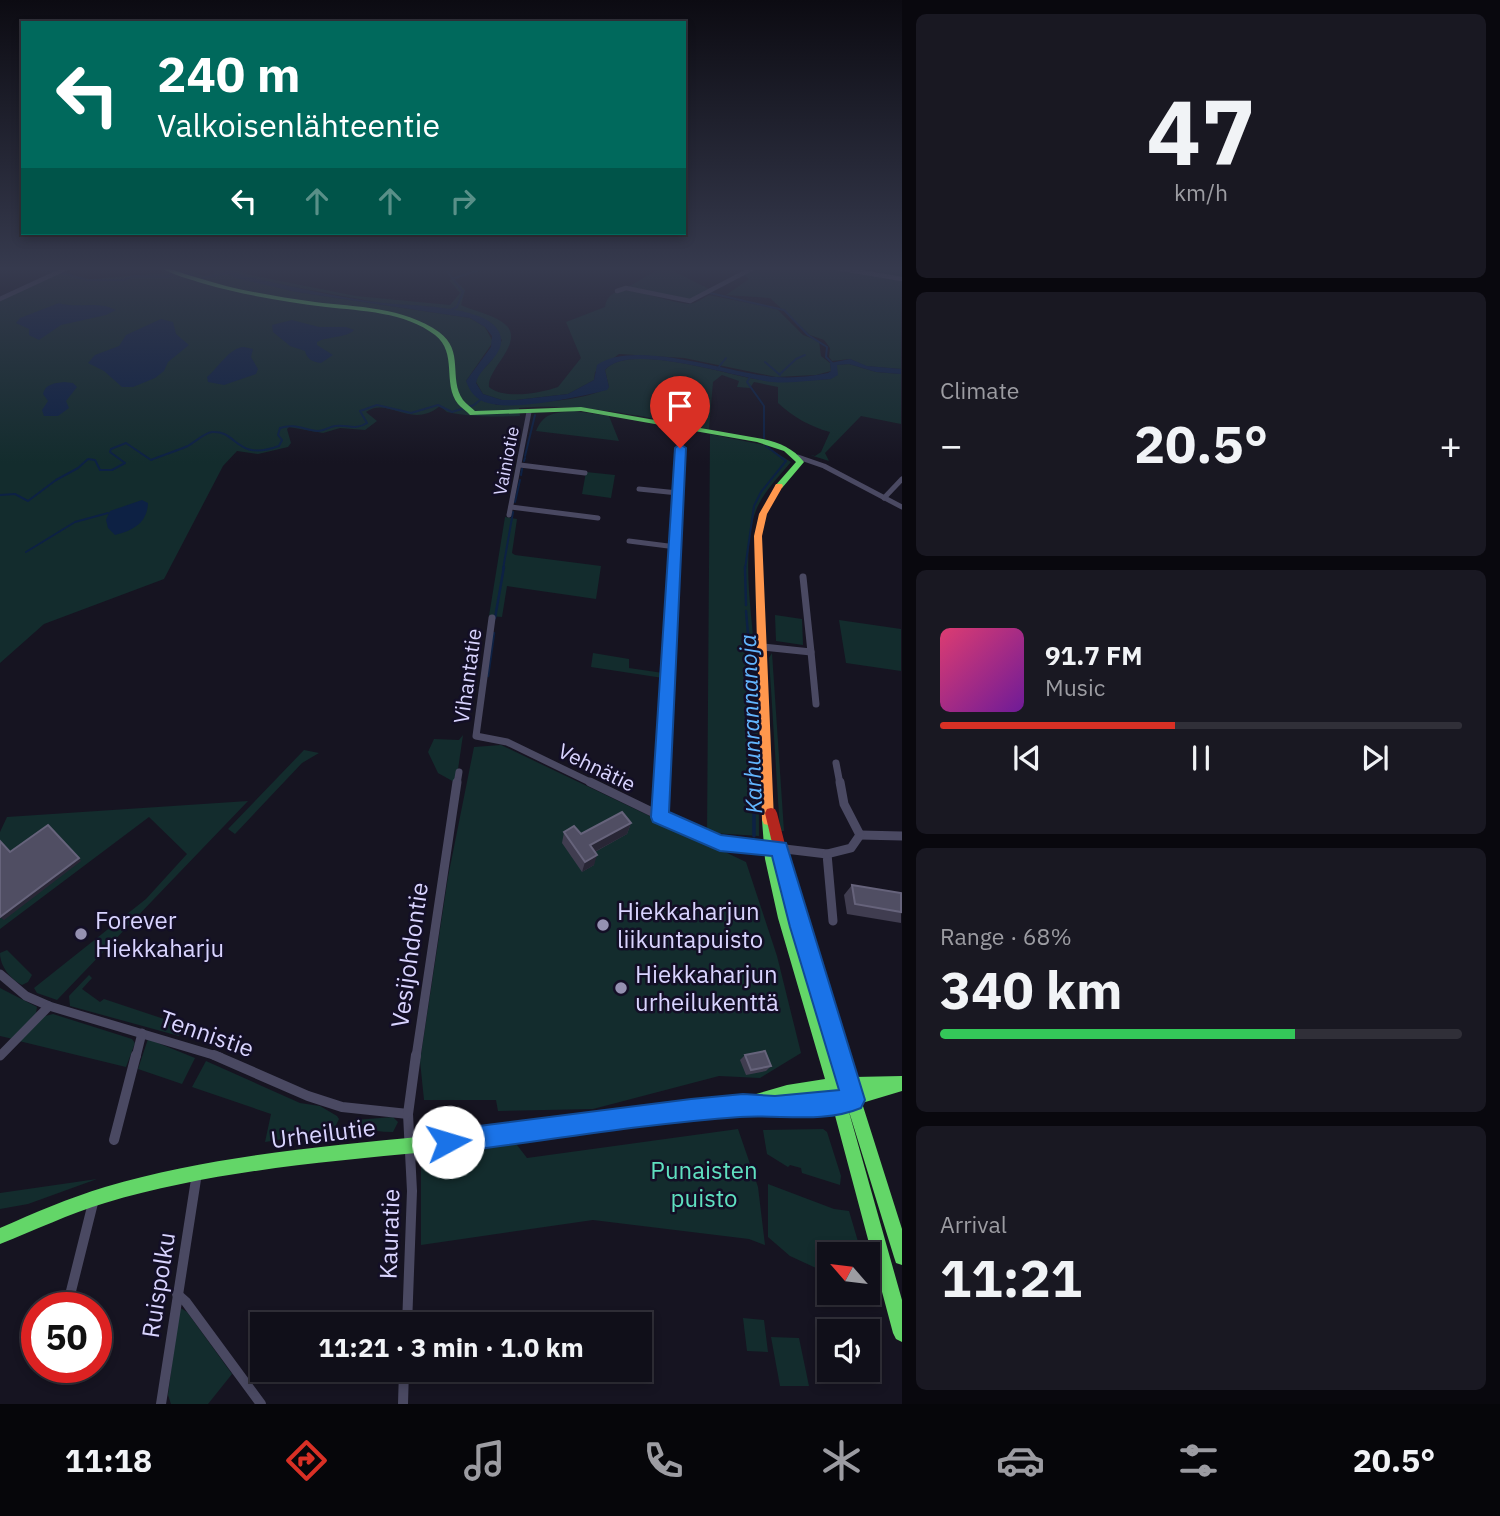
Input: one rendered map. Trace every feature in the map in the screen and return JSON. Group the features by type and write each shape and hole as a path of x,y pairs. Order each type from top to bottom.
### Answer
{"street":[{"path":"435,333 451,347 452,382 462,406 484,415 581,409 757,440 824,466 901,506"},
{"name":"Vainiotie","path":"509,515 529,412"},
{"path":"660,817 681,426"},
{"path":"798,457 800,463 773,492 760,518 758,536 773,848 838,1102 890,1276 901,1333"},
{"path":"520,465 585,472"},
{"path":"884,498 901,478"},
{"path":"639,489 678,493"},
{"path":"511,507 598,519"},
{"path":"629,541 676,547"},
{"path":"803,578 816,704"},
{"name":"Vihantatie","path":"479,738 475,733 492,618"},
{"path":"763,647 811,652"},
{"name":"Vehnätie","path":"479,738 507,742 710,840 827,854"},
{"path":"836,763 844,804 860,835"},
{"name":"Vesijohdontie","path":"412,1144 408,1114 459,772"},
{"path":"860,835 901,836"},
{"path":"833,921 827,854 851,848 860,835"},
{"path":"773,848 800,927 901,1256"},
{"name":"Tennistie","path":"0,974 26,996 49,1006 223,1058 308,1096 342,1107 408,1114"},
{"path":"0,1056 49,1006"},
{"path":"114,1140 142,1034"},
{"name":"Urheilutie","path":"743,1105 772,1095 884,1082 901,1083"},
{"name":"Urheilutie","path":"0,1236 94,1199 197,1172 309,1154 491,1137 743,1105 775,1107 838,1102 887,1091 901,1083"},
{"name":"Kauratie","path":"407,1312 412,1144"},
{"name":"Ruispolku","path":"161,1404 197,1172"},
{"path":"71,1292 94,1199"},
{"path":"177,1294 186,1302 261,1404"},
{"path":"403,1404 404,1382"}],"green space":[{"path":"0,333 488,333 493,342 466,381 496,405 554,401 599,392 609,387 605,370 617,362 634,359 677,362 775,381 831,379 837,365 849,364 876,372 901,374 901,424 861,416 825,453 829,461 810,455 815,456 821,452 830,432 802,421 778,403 778,387 754,382 750,388 737,387 739,381 722,375 713,382 709,429 591,409 519,408 520,416 491,416 447,412 440,406 419,415 374,408 366,412 377,421 365,430 340,428 323,433 289,427 287,429 291,443 288,447 258,454 237,451 223,466 164,579 44,624 0,663"},
{"path":"495,333 511,333 511,341 493,372 489,387 513,394 558,387 581,358 570,333 801,333 819,341 821,356 830,363 831,371 816,375 776,377 684,358 619,354 595,372 594,380 568,394 502,400 483,394 476,382 477,376 492,360 502,340"},
{"path":"807,333 901,333 901,369 866,366 850,359 832,361 829,357 830,348 824,340"},
{"path":"574,411 609,416 619,441 536,431 547,417"},
{"path":"710,434 764,445 791,462 755,512 748,556 756,685 759,836 707,835"},
{"path":"586,472 615,475 611,498 582,494"},
{"path":"505,517 517,519 512,553 515,555 601,566 596,599 507,586 502,617 489,616"},
{"path":"775,615 802,619 803,645 776,641"},
{"path":"839,620 901,629 901,671 846,663"},
{"path":"593,653 629,659 629,668 663,673 663,678 591,667"},
{"path":"772,653 784,831 780,831 769,658"},
{"path":"463,735 456,783 438,773 428,752 434,739 459,740"},
{"name":"Hiekkaharjun liikuntapuisto","path":"501,745 746,862 777,956 801,1053 760,1078 719,1076 593,1109 498,1111 496,1100 424,1100 420,1061 448,877 474,747"},
{"path":"304,750 319,753 302,763 235,834 228,829"},
{"path":"248,801 57,1000 37,993 34,988 146,899 187,854 149,817 0,929 0,916 13,856 0,845 0,832 7,817"},
{"path":"7,950 32,975 28,982 22,985 6,972 0,953"},
{"path":"89,975 92,978 82,989 100,1002 104,999 182,1025 179,1036 70,1006 69,996"},
{"path":"0,988 37,1007 36,1013 13,1039 0,1036"},
{"path":"53,1014 132,1039 135,1043 126,1067 19,1041 45,1016"},
{"path":"148,1039 195,1058 182,1084 138,1069"},
{"path":"206,1061 300,1103 320,1106 339,1119 333,1131 265,1142 271,1114 192,1087"},
{"path":"393,1117 398,1122 393,1132 348,1130 350,1122 355,1120"},
{"name":"Punaisten puisto","path":"738,1129 758,1187 765,1245 749,1239 593,1220 421,1245 421,1163 432,1150 495,1143 517,1145 527,1158"},
{"path":"823,1129 827,1132 841,1176 840,1185 802,1173 801,1168 790,1165 788,1167 767,1154 763,1130"},
{"path":"97,1179 28,1204 0,1209 0,1193"},
{"path":"768,1184 834,1209 849,1211 858,1242 817,1242 817,1268 790,1256 768,1237"},
{"path":"179,1307 187,1312 232,1374 208,1404 171,1404 168,1395"},
{"path":"743,1318 764,1320 768,1352 747,1351"},
{"path":"771,1337 799,1338 809,1386 780,1386"}],"water":[{"path":"29,333 50,333 39,340"},
{"path":"131,333 176,333 189,345 168,362 164,371 155,378 133,387 122,387 104,371 88,363 95,355 119,346 126,335"},
{"path":"274,333 351,333 317,342 317,345 333,355 321,363 309,358 305,351 290,346"},
{"path":"489,333 499,333 500,347 476,383 483,394 502,400 568,394 594,380 597,365 613,358 632,355 679,359 774,377 828,373 831,371 830,363 850,359 867,366 901,369 901,374 876,372 849,364 837,365 838,375 831,379 772,382 684,364 636,359 618,362 605,370 609,387 607,390 547,402 499,405 477,398 466,381 491,347 492,336"},
{"path":"244,347 253,349 251,357 258,369 256,374 224,385 208,382 207,377 224,359 234,350"},
{"path":"73,383 77,387 66,401 69,408 58,416 44,416 42,410 48,401 44,391 51,385"},
{"path":"142,500 148,503 142,521 134,528 115,535 108,528 106,520 110,511"}],"building":[{"path":"622,812 631,823 590,845 597,855 585,862 564,832 574,826 581,834"},
{"path":"48,825 79,858 0,917 0,841 10,852"},
{"path":"852,885 901,893 901,912 855,904"},
{"path":"765,1051 771,1066 751,1070 745,1055"}],"waterway":[{"path":"806,333 827,347 826,357 832,363"},
{"path":"780,374 796,359 805,355"},
{"path":"718,368 726,358"},
{"path":"765,362 780,375"},
{"name":"Karhunrannanoja","path":"750,377 747,382 764,406 764,438"},
{"path":"0,495 15,494 28,501 88,459 95,460 100,470 112,470 125,463 110,452 111,449 126,443 151,460 188,446 212,432 221,433 245,448 265,450 279,446 282,440 278,435 280,428 295,426 318,431 335,426 359,427 367,423 360,411 377,405 411,413 438,405 452,412 474,405 480,400"},
{"path":"525,456 535,415"},
{"name":"Karhunrannanoja","path":"745,569 754,506 761,492 786,461 766,446"},
{"path":"521,475 522,469"},
{"path":"515,502 520,480"},
{"path":"503,569 513,512"},
{"path":"26,552 75,522 108,513"},
{"path":"495,618 504,567"},
{"name":"Karhunrannanoja","path":"745,569 746,605"},
{"name":"Karhunrannanoja","path":"746,611 753,692 754,784"},
{"path":"488,676 494,633"},
{"name":"Karhunrannanoja","path":"754,784 754,836"}],"traffic: fast":[{"path":"435,333 448,346 456,393 461,404 473,413 581,409 757,440 787,450 800,462 779,486"},
{"path":"768,820 771,859 784,918 819,1030 902,1333"},
{"path":"836,1044 902,1257"},
{"path":"751,1102 787,1092 825,1086 900,1083"},
{"path":"642,1116 835,1100 880,1091 902,1083"},
{"path":"0,1236 89,1200 158,1181 234,1166 427,1144"}],"traffic: slow":[{"path":"768,820 758,536 763,514 779,486"}],"traffic: jam":[{"path":"771,813 799,927 836,1044"},
{"path":"427,1144 642,1116"}],"place":[{"name":"Hiekkaharjun liikuntapuisto","path":"603,925"},
{"name":"Forever Hiekkaharju","path":"81,934"},
{"name":"Hiekkaharjun urheilukenttä","path":"621,988"}],"route":[{"path":"448,1142 691,1110 743,1105 775,1107 824,1104 853,1100 779,849 720,843 660,817 680,448"}]}
